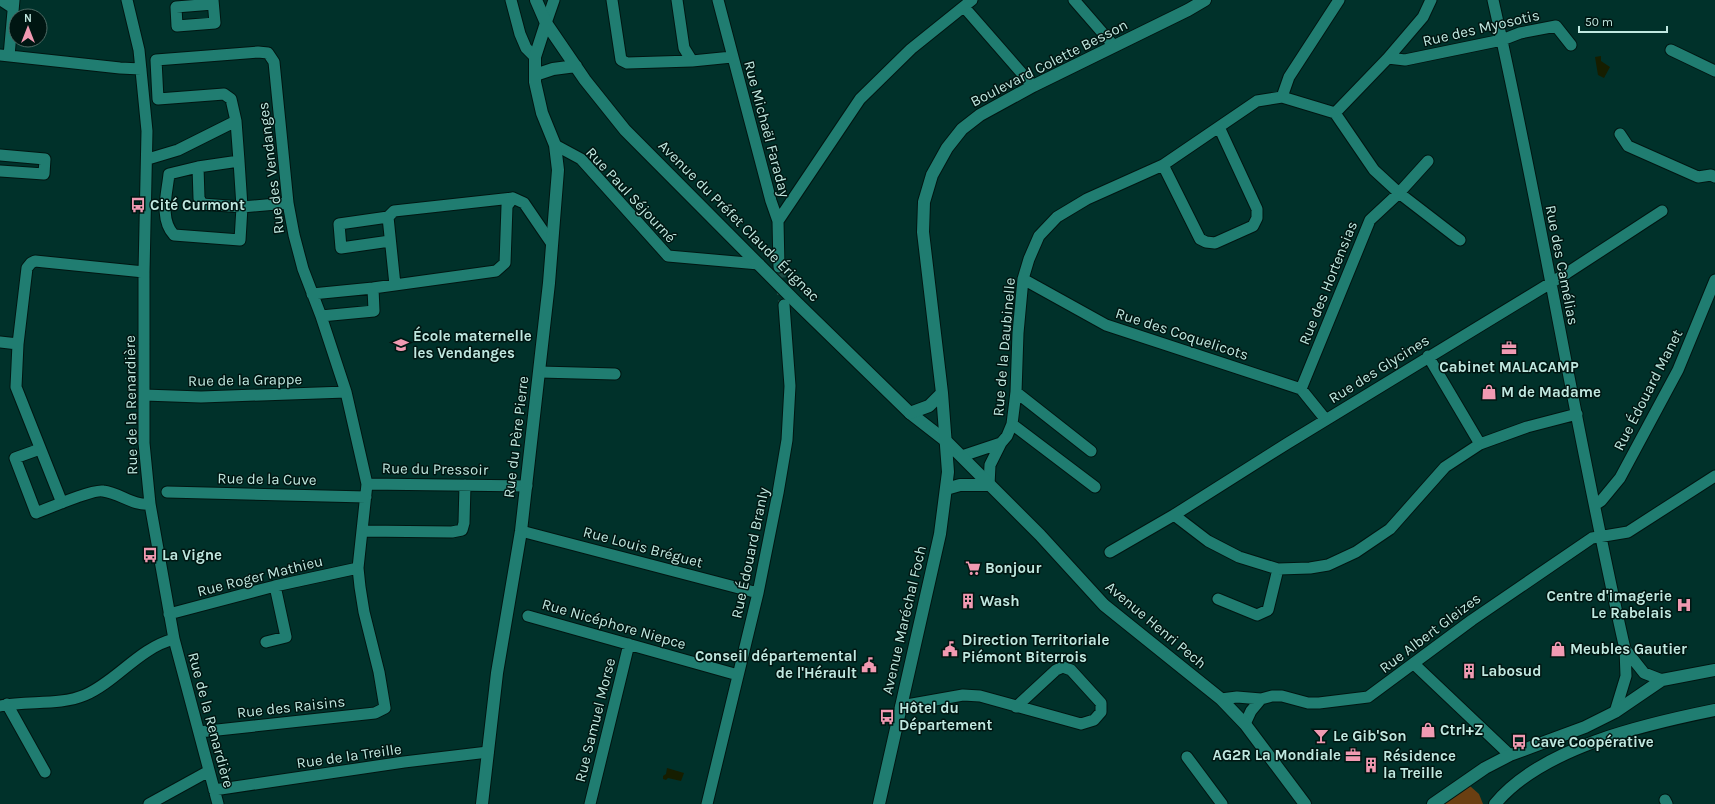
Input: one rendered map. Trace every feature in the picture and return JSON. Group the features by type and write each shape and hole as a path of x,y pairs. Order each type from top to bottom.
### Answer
{"main road":[{"name":"Avenue du Préfet Claude Érignac","path":"536,0 546,23 585,80 625,130 910,413 946,441"},
{"name":"Boulevard Colette Besson","path":"946,441 942,393 923,232 924,202 932,175 947,148 962,130 980,115 1032,86 1205,0"},
{"name":"Rue du Père Pierre","path":"482,804 497,673 527,486 540,372 552,244 558,170 555,145 542,113 535,82 535,57 546,23"},
{"path":"535,75 553,69 576,66"},
{"path":"910,413 929,406 942,393"},
{"name":"Avenue Henri Pech","path":"946,441 1040,535 1104,605 1221,699 1245,724 1305,804"},
{"name":"Avenue Maréchal Foch","path":"879,804 940,534 948,472 946,441"},
{"path":"948,472 952,463 962,456"},
{"path":"946,489 960,485 989,485"},
{"path":"1432,804 1486,768 1510,755 1585,726 1615,712 1662,680 1715,670"},
{"path":"1495,804 1519,780 1548,763 1592,743 1660,722 1715,710"}],"street":[{"path":"1,0 13,4 4,55 120,68 142,69"},
{"name":"Rue de la Renardière","path":"127,0 142,69 147,131 148,158 144,272 144,443 150,504 174,639 218,804"},
{"path":"511,0 520,34 526,48 535,57"},
{"path":"546,23 554,0"},
{"path":"612,0 621,60 627,63 692,61 732,56"},
{"path":"677,0 684,48 692,61"},
{"name":"Rue Michaël Faraday","path":"718,0 771,201 778,221 779,267"},
{"path":"1074,0 1114,46"},
{"path":"1282,97 1289,76 1339,0"},
{"path":"1431,0 1423,17 1388,58 1335,113 1374,170 1399,194 1460,240"},
{"name":"Rue des Camélias","path":"1493,0 1602,537"},
{"path":"778,221 794,200 810,172 860,99 911,49 968,4 1032,86"},
{"name":"Rue des Myosotis","path":"1388,58 1405,60 1502,40 1520,33 1556,26 1570,45"},
{"path":"1671,50 1715,71"},
{"name":"Rue des Vendanges","path":"148,158 178,150 236,121 231,99 224,94 158,99 156,60 258,52 268,53 274,62 288,203 303,269 321,316 346,392 366,484 363,531 358,568 364,612 379,672 385,708"},
{"name":"Rue de la Daubinelle","path":"989,485 990,465 1001,443 1007,436 1012,424 1016,392 1018,333 1024,279 1029,259 1039,236 1057,217 1087,199 1164,165 1257,101 1282,97 1335,113"},
{"path":"236,121 239,161 242,207 240,240 174,235 168,229 165,219 168,174 198,167 239,161"},
{"path":"1164,165 1200,239 1206,242 1215,243 1253,226 1257,218 1257,209 1219,127"},
{"path":"1620,134 1628,146 1698,177 1711,175 1715,177"},
{"name":"Rue Paul Séjourné","path":"555,145 581,159 668,256 759,264"},
{"path":"0,154 45,159 44,174 0,171"},
{"name":"Rue des Hortensias","path":"1301,389 1370,220 1399,194 1428,161"},
{"path":"198,167 199,198 202,204 242,207 256,204 288,203"},
{"path":"390,241 341,248 339,224 388,217 394,211 512,198 524,203 552,244"},
{"path":"312,294 373,288 496,271 505,263 507,206 512,198"},
{"path":"771,201 794,200"},
{"name":"Rue des Glycines","path":"1110,552 1174,515 1428,356 1550,283 1662,211"},
{"path":"388,217 395,285"},
{"path":"62,503 16,387 18,344 27,268 30,262 35,260 144,272"},
{"name":"Rue des Coquelicots","path":"1024,279 1106,325 1301,389"},
{"name":"Rue Édouard Manet","path":"1595,505 1601,501 1620,478 1678,370 1715,280"},
{"path":"321,316 374,311 373,288"},
{"name":"Rue Édouard Branly","path":"707,804 758,593 787,440 790,386 784,305"},
{"path":"0,342 18,344"},
{"path":"1428,356 1480,444"},
{"path":"540,372 615,374"},
{"path":"1301,389 1326,420"},
{"name":"Rue de la Grappe","path":"144,395 201,397 346,392"},
{"path":"1016,392 1091,451"},
{"path":"1174,515 1208,541 1233,554 1278,569 1310,568 1328,565 1356,552 1390,529 1445,467 1480,444 1527,426 1576,414"},
{"path":"1012,424 1095,487"},
{"path":"962,456 1001,443"},
{"path":"40,449 15,458 36,513 102,490 137,503 144,505 150,504"},
{"name":"Rue Albert Gleizes","path":"1221,699 1237,697 1261,699 1272,696 1282,696 1308,703 1319,703 1368,698 1472,620 1592,538 1628,532 1715,476"},
{"name":"Rue du Pressoir","path":"366,484 527,486"},
{"path":"363,531 452,532 462,530 464,523 465,485"},
{"name":"Rue de la Cuve","path":"167,492 366,497"},
{"name":"Rue Louis Bréguet","path":"521,530 758,593"},
{"path":"1602,537 1626,649 1626,676 1615,712"},
{"name":"Rue Roger Mathieu","path":"169,614 275,586 358,568"},
{"path":"1218,599 1257,615 1268,610 1278,569"},
{"path":"266,642 286,637 275,586"},
{"name":"Rue Nicéphore Niepce","path":"528,616 738,674"},
{"path":"45,772 4,705 44,703 85,695 96,689 145,653 167,641 174,639"},
{"name":"Rue Samuel Morse","path":"590,804 629,644"},
{"path":"1626,649 1644,673 1662,680"},
{"path":"1414,664 1510,755"},
{"path":"901,706 963,694 980,696 1016,707 1081,724 1094,720 1101,712 1101,703 1071,670 1063,667 1056,670 1016,707"},
{"path":"1245,724 1251,711 1261,699"},
{"name":"Rue des Raisins","path":"199,732 374,713 385,708"},
{"name":"Rue de la Treille","path":"214,790 404,762 488,752"},
{"path":"1187,757 1222,804"},
{"path":"149,804 209,771"}],"shaded area":[{"path":"1601,56 1601,61 1610,67 1604,78 1598,75 1595,57"},
{"path":"667,768 684,773 681,781 668,778 666,780 663,779"},
{"path":"1470,786 1479,794 1483,804 1444,804"}],"tunnel":[{"path":"779,267 784,305"}],"place":[{"name":"Cité Curmont","path":"138,205"},
{"name":"École maternelle les Vendanges","path":"401,345"},
{"name":"Cabinet MALACAMP","path":"1509,348"},
{"name":"M de Madame","path":"1489,392"},
{"name":"La Vigne","path":"150,555"},
{"name":"Bonjour","path":"973,568"},
{"name":"Wash","path":"968,601"},
{"name":"Centre d'imagerie Le Rabelais","path":"1684,605"},
{"name":"Direction Territoriale Piémont Biterrois","path":"950,649"},
{"name":"Meubles Gautier","path":"1558,649"},
{"name":"Conseil départemental de l'Hérault","path":"869,665"},
{"name":"Labosud","path":"1469,671"},
{"name":"Hôtel du Département","path":"887,717"},
{"name":"Ctrl+Z","path":"1428,730"},
{"name":"Le Gib'Son","path":"1321,736"},
{"name":"Cave Coopérative","path":"1519,742"},
{"name":"AG2R La Mondiale","path":"1353,755"},
{"name":"Résidence la Treille","path":"1371,765"}]}
